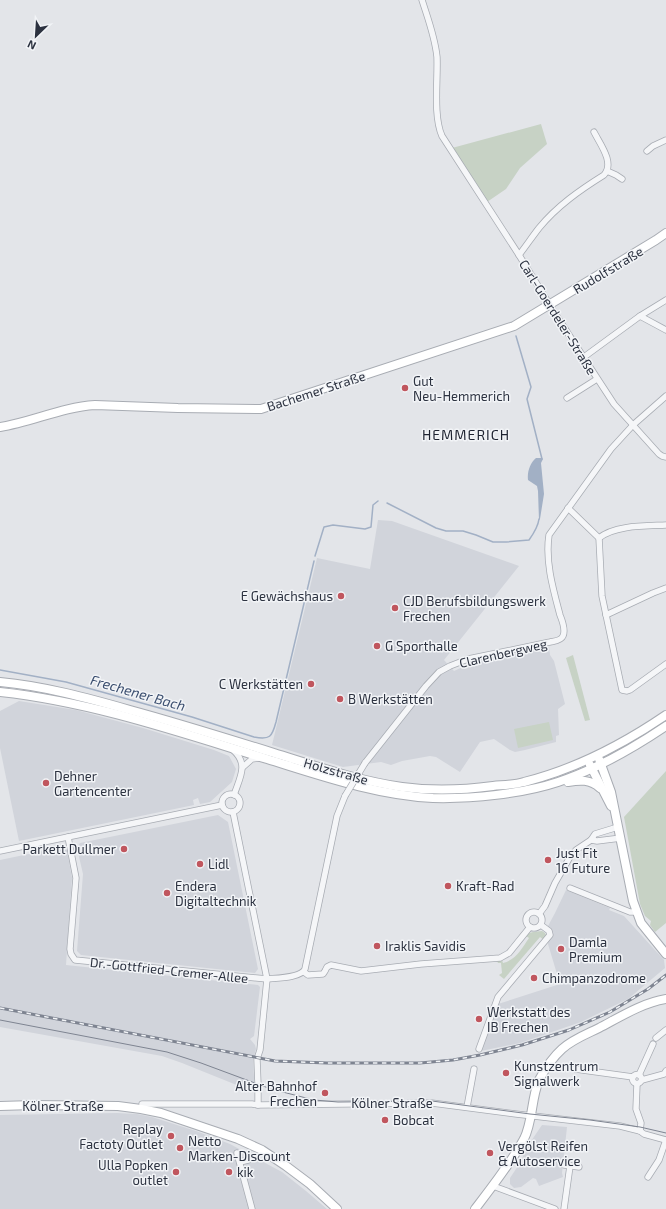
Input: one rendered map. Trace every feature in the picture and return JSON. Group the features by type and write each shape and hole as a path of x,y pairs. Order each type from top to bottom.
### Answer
{"main road":[{"name":"Rudolfstraße","path":"550,305 666,233"},
{"name":"Bachemer Straße","path":"0,427 17,424 57,411 90,405 185,409 261,409 514,326 550,305"},
{"name":"Holzstraße","path":"0,682 87,698 168,720 326,770 402,787 433,790 474,789 522,783 557,772 598,755 638,734 666,716"},
{"name":"Holzstraße","path":"0,692 46,699 108,712 333,780 371,790 434,798 474,797 514,792 557,782 602,764 643,742 666,726"},
{"path":"598,755 611,792 636,912 640,923 666,954"},
{"path":"588,760 615,814"},
{"name":"Holzstraße","path":"557,782 586,780 592,782 602,790"},
{"path":"475,1209 493,1186 524,1138 536,1089 545,1069 555,1056 572,1042 633,1010 657,1000 666,999"},
{"name":"Kölner Straße","path":"0,1106 118,1106 161,1113 238,1139 262,1150 310,1184 337,1209"}],"street":[{"name":"Carl-Goerdeler-Straße","path":"422,0 433,32 436,51 437,117 439,130 614,404 659,454 666,457"},
{"path":"594,132 606,156 608,164 607,171 622,179"},
{"path":"647,151 653,146 666,140"},
{"name":"Carl-Goerdeler-Straße","path":"519,255 540,227 556,211 573,196 604,175 607,171"},
{"path":"584,357 640,316 666,300"},
{"path":"640,316 666,330"},
{"name":"Carl-Goerdeler-Straße","path":"567,398 597,378"},
{"name":"Clarenbergweg","path":"304,972 337,816 345,796 365,763 426,686 439,672 468,659 550,642 564,636 564,629 549,565 547,546 549,535 603,460 633,425 666,396"},
{"path":"568,508 599,538 602,596 621,688 624,691 630,690 666,664"},
{"path":"599,538 613,530 666,525"},
{"path":"606,615 666,588"},
{"path":"231,748 239,756 243,767"},
{"path":"243,767 252,759 262,758"},
{"name":"Dr.-Gottfried-Cremer-Allee","path":"243,767 234,795 238,798 240,803 238,809 233,812 267,979 260,1050 257,1059 258,1105"},
{"path":"233,812 227,812 222,805 225,797 230,794 234,795"},
{"path":"0,852 222,805"},
{"path":"539,914 545,906 570,857 576,850 591,840 596,834 618,827"},
{"name":"Dr.-Gottfried-Cremer-Allee","path":"68,837 76,878 70,949 75,960 267,979 296,976 304,972"},
{"path":"591,840 597,841 620,838"},
{"path":"570,888 630,912 636,912"},
{"path":"539,914 531,913 527,916 526,922 530,927 537,928 541,925"},
{"path":"539,914 542,918 541,925"},
{"path":"479,1049 498,997 550,935 549,931 541,925"},
{"path":"304,972 308,975 323,974 327,967 331,965 361,971 422,964 500,958 509,953 530,927"},
{"path":"656,1038 666,1030"},
{"path":"640,1131 641,1123 636,1109 638,1079 653,1044"},
{"path":"467,1107 474,1069"},
{"path":"575,1069 638,1079 664,1074 666,1071"},
{"name":"Kölner Straße","path":"142,1104 258,1105 432,1103 620,1126 666,1140 659,1160 648,1177"},
{"path":"237,1153 252,1209"},
{"path":"240,1162 248,1160"},
{"path":"564,1209 567,1166 579,1167"},
{"path":"493,1186 555,1209"}],"shaded area":[{"path":"541,124 547,144 520,168 506,189 487,202 452,148"},
{"name":"CJD Berufsbildungswerk Frechen","path":"378,520 392,521 519,566 444,660 454,671 480,661 549,647 565,704 558,709 559,735 556,736 556,742 515,752 494,739 480,742 460,772 436,757 430,756 402,761 391,765 381,762 343,767 272,745 317,558 370,569"},
{"path":"573,655 590,720 585,721 566,658"},
{"path":"19,701 76,710 143,728 214,750 229,756 236,769 232,782 210,802 200,804 198,798 193,800 194,805 19,841 0,748 0,711"},
{"path":"549,722 553,740 518,748 514,729"},
{"path":"666,771 666,923 655,932 650,925 651,921 645,916 640,904 624,817"},
{"path":"218,815 228,822 258,969 255,973 81,955 77,951 83,874 77,848 80,843"},
{"path":"62,847 67,850 72,878 66,965 258,985 260,987 254,1036 250,1039 255,1045 256,1049 253,1060 254,1092 162,1056 0,1027 0,860"},
{"path":"566,890 610,908 609,910 624,916 664,960 665,968 628,999 581,1022 520,1043 481,1051 498,1004 560,984 548,944 548,926"},
{"path":"542,931 546,935 544,940 540,937 504,979 499,975 502,973 501,963 498,963 497,961 502,960 503,963 512,959 529,938 526,936 529,933"},
{"path":"137,1114 152,1117 230,1144 282,1172 327,1209 0,1209 0,1115"},
{"path":"542,1125 567,1127 562,1173 563,1177 539,1186 536,1179 533,1178 521,1187 514,1188 510,1184 510,1178 522,1160 523,1156 521,1156"}],"water":[{"path":"536,458 543,459 541,463 544,494 539,520 537,486 528,480 531,465"}],"waterway":[{"path":"516,336 531,387 527,399 542,459"},
{"path":"315,556 324,527 333,525 365,529 371,527 373,505 378,501"},
{"path":"387,503 436,528 446,531 463,531 493,542 529,540 536,530 539,519"},
{"name":"Frechener Bach","path":"0,670 66,682 192,717 254,737 267,738 272,734 276,722 314,561"}],"tram line":[{"path":"0,1020 167,1052 271,1089 314,1100 338,1102 432,1101 530,1114 590,1120 640,1127 666,1133"}],"railway":[{"path":"0,1008 275,1061 327,1063 420,1063 453,1060 480,1055 522,1045 569,1030 610,1012 648,989 666,975"}],"place":[{"name":"Gut Neu-Hemmerich","path":"405,388"},
{"name":"E Gewächshaus","path":"341,596"},
{"name":"CJD Berufsbildungswerk Frechen","path":"395,608"},
{"name":"G Sporthalle","path":"377,646"},
{"name":"C Werkstätten","path":"311,684"},
{"name":"B Werkstätten","path":"340,699"},
{"name":"Dehner Gartencenter","path":"46,783"},
{"name":"Parkett Dullmer","path":"124,849"},
{"name":"Just Fit 16 Future","path":"548,860"},
{"name":"Lidl","path":"200,864"},
{"name":"Kraft-Rad","path":"448,886"},
{"name":"Endera Digitaltechnik","path":"167,893"},
{"name":"Iraklis Savidis","path":"377,946"},
{"name":"Damla Premium","path":"561,949"},
{"name":"Chimpanzodrome","path":"534,978"},
{"name":"Werkstatt des IB Frechen","path":"479,1019"},
{"name":"Kunstzentrum Signalwerk","path":"506,1073"},
{"name":"Alter Bahnhof Frechen","path":"325,1093"},
{"name":"Bobcat","path":"385,1120"},
{"name":"Replay Factoty Outlet","path":"171,1136"},
{"name":"Netto Marken-Discount","path":"180,1148"},
{"name":"Vergölst Reifen & Autoservice","path":"490,1153"},
{"name":"Ulla Popken outlet","path":"176,1172"},
{"name":"kik","path":"229,1172"}],"district":[{"name":"HEMMERICH","path":"466,435"}]}
